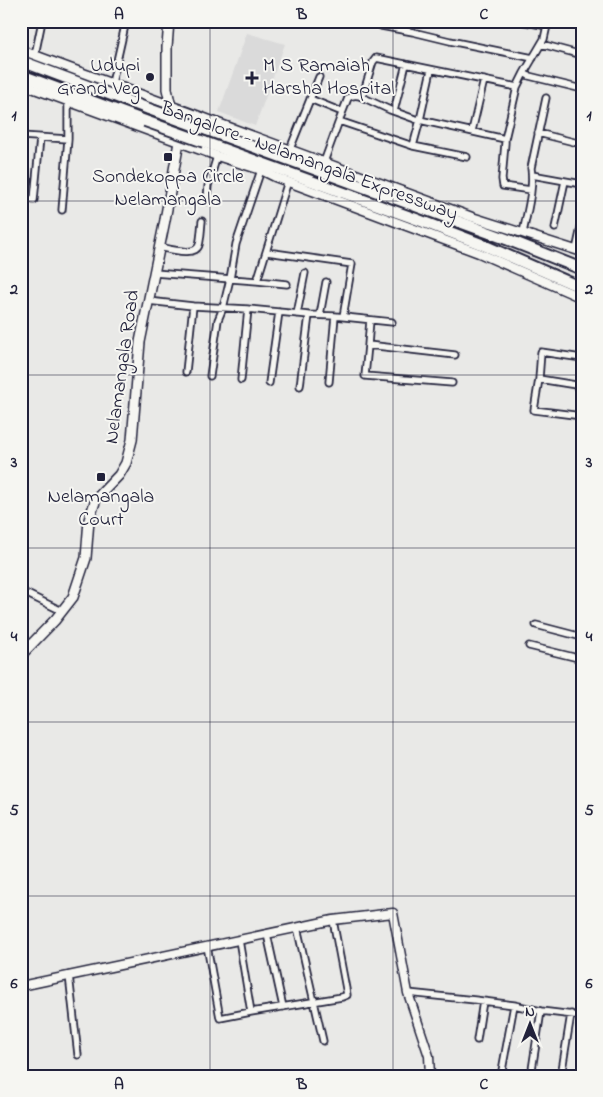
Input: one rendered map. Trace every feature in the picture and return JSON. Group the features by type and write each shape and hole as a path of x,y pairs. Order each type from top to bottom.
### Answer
{"highway":[{"name":"Bangalore - Nelamangala Expressway","path":"21,61 509,240 582,269"},
{"name":"Bangalore - Nelamangala Expressway","path":"21,74 416,219 481,244 582,288"}],"main road":[{"path":"169,21 167,89 179,142"},
{"name":"Nelamangala Road","path":"21,655 55,620 73,597 86,558 89,520 96,499 126,462 132,440 140,342 179,142"}],"street":[{"path":"34,54 42,21"},
{"path":"112,83 126,21"},
{"path":"520,21 547,24 544,39 517,87 505,138 502,179 503,186 530,190"},
{"path":"381,26 533,58"},
{"path":"541,44 582,55"},
{"path":"21,50 472,217 579,251 582,223"},
{"path":"362,97 376,58 517,87"},
{"path":"394,111 406,64"},
{"path":"413,146 431,70"},
{"path":"524,73 529,76 582,89"},
{"path":"290,149 318,77"},
{"path":"472,131 484,80"},
{"path":"21,84 217,156 261,170 275,177 478,253 582,298"},
{"path":"324,162 342,112 350,96 362,97 420,120 505,138"},
{"path":"523,233 532,175 531,168 546,98"},
{"path":"310,99 342,112"},
{"path":"62,210 68,139 68,101"},
{"path":"339,121 413,146 467,158"},
{"path":"538,133 582,144"},
{"path":"21,136 68,139"},
{"path":"21,198 34,200 40,138"},
{"path":"207,202 208,186 217,156"},
{"path":"210,376 218,320 230,279 236,244 261,170"},
{"path":"532,175 582,184"},
{"path":"257,281 288,181"},
{"path":"555,228 565,181"},
{"path":"159,247 191,252 196,251 199,247 202,221"},
{"path":"267,252 352,264 343,317"},
{"path":"154,273 287,284"},
{"path":"297,314 305,273"},
{"path":"320,315 326,282"},
{"path":"148,301 392,322"},
{"path":"186,372 193,306"},
{"path":"241,380 248,309"},
{"path":"270,383 279,312"},
{"path":"300,386 309,315"},
{"path":"329,382 335,316"},
{"path":"370,320 365,376 452,384"},
{"path":"368,345 455,355"},
{"path":"582,358 541,352 534,410 582,416"},
{"path":"539,379 582,386"},
{"path":"21,591 62,611"},
{"path":"536,625 582,636"},
{"path":"529,646 582,659"},
{"path":"21,986 297,927 333,920 393,913 408,993 429,1056 430,1076"},
{"path":"207,946 220,1018 342,997 347,995 333,920"},
{"path":"297,927 323,1040"},
{"path":"267,934 283,1007"},
{"path":"239,940 251,1012"},
{"path":"69,975 78,1055"},
{"path":"408,993 514,1005 541,1011 582,1016"},
{"path":"477,1040 483,1001"},
{"path":"501,1076 514,1005"},
{"path":"531,1076 541,1011"},
{"path":"561,1076 571,1014"}],"shaded area":[{"name":"M S Ramaiah Harsha Hospital","path":"247,33 285,44 255,126 219,112"}],"place":[{"name":"Udupi Grand Veg","path":"150,77"},
{"name":"M S Ramaiah Harsha Hospital","path":"252,78"},
{"name":"Sondekoppa Circle Nelamangala","path":"168,157"},
{"name":"Nelamangala Court","path":"101,477"}]}
